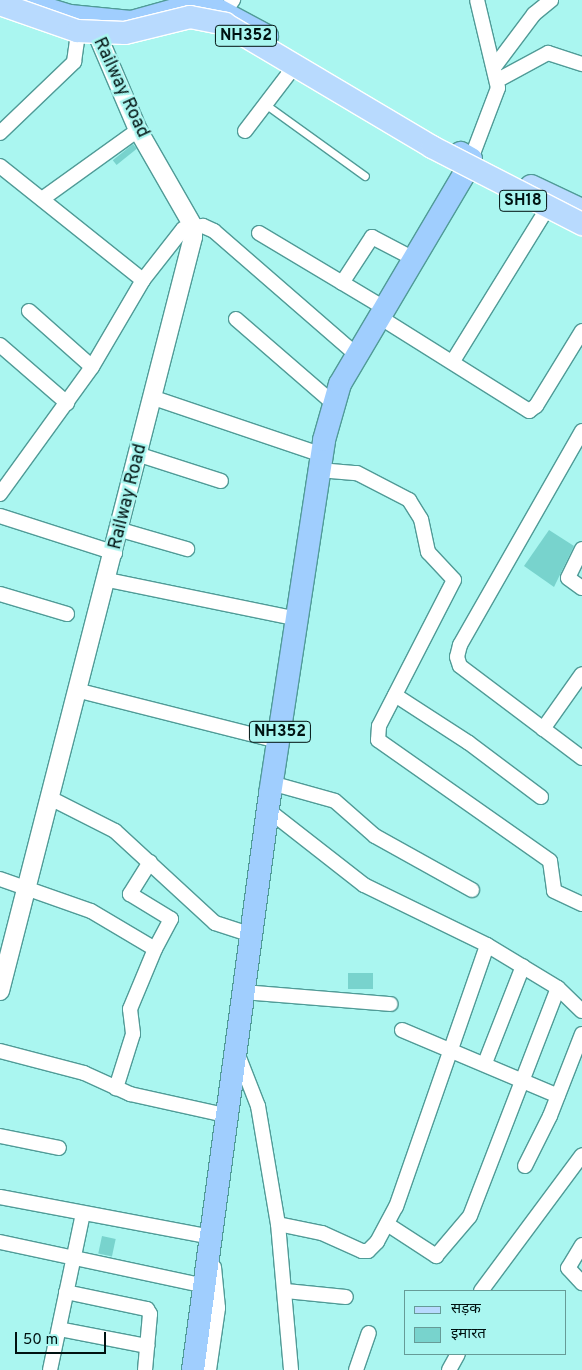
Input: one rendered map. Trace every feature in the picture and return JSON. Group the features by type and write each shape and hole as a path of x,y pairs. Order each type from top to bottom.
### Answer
{"highway":[{"name":"NH352","path":"19,0 70,16 87,28"},
{"name":"NH352","path":"0,5 87,28 132,22 210,5 229,5 468,166"},
{"name":"NH352","path":"188,9 219,20 293,68 468,166"},
{"name":"NH352","path":"193,1370 211,1246 224,1115 236,1052 278,741 321,462 334,404 340,384 416,260 468,166"}],"main road":[{"path":"0,5 54,25 104,33 143,29 190,17 225,24 432,147 582,224"},
{"name":"SH18","path":"468,166 582,210"},
{"name":"SH18","path":"468,166 545,212 582,228"}],"street":[{"path":"468,166 497,94 498,80 477,0"},
{"path":"495,66 534,14 551,0"},
{"name":"Railway Road","path":"0,991 25,887 80,691 140,455 193,226 138,130 87,28"},
{"path":"0,134 74,62 87,28"},
{"path":"498,80 548,53 582,64"},
{"path":"245,131 293,68"},
{"path":"42,199 138,130"},
{"path":"0,166 143,280"},
{"path":"453,361 545,212"},
{"path":"2,488 68,403 92,367 143,280 171,240 183,229 193,226 214,231 358,356"},
{"path":"259,234 342,283 453,361 532,410 582,330"},
{"path":"342,283 372,237 416,260"},
{"path":"29,311 92,367"},
{"path":"236,319 334,404"},
{"path":"0,345 68,403"},
{"path":"154,398 321,462 357,473 409,500 421,520 428,552 454,580 379,726 377,734 381,744 550,860 554,891 582,904"},
{"path":"582,431 460,645 458,657 460,666 582,758"},
{"path":"140,455 221,481"},
{"path":"0,516 115,553"},
{"path":"121,530 187,549"},
{"path":"582,549 568,578 582,588"},
{"path":"108,580 298,619"},
{"path":"0,594 67,614"},
{"path":"543,729 582,674"},
{"path":"80,691 278,741"},
{"path":"395,696 469,743 541,797"},
{"path":"272,783 335,801 375,836 472,890"},
{"path":"50,798 101,823 150,862 180,894 215,923 252,935"},
{"path":"268,810 364,885 487,945 558,988 582,1011"},
{"path":"116,1088 133,1034 130,1009 155,949 171,919 130,894 150,862"},
{"path":"0,880 91,911 155,949"},
{"path":"278,1224 322,1232 368,1251 387,1224 487,945"},
{"path":"485,1064 523,966"},
{"path":"387,1224 432,1254 446,1248 478,1203 558,988"},
{"path":"244,992 391,1004"},
{"path":"402,1030 523,1079 558,1096"},
{"path":"525,1166 558,1096 582,1034"},
{"path":"0,1051 84,1073 116,1088 224,1115"},
{"path":"236,1052 258,1106 278,1224 286,1291 291,1370"},
{"path":"0,1136 58,1148"},
{"path":"482,1290 582,1155"},
{"path":"0,1197 83,1214 211,1246 218,1308 209,1370"},
{"path":"50,1370 83,1214"},
{"path":"0,1242 73,1257 204,1294 190,1314 182,1370"},
{"path":"582,1245 568,1268 582,1283"},
{"path":"286,1291 346,1297"},
{"path":"66,1292 147,1309 150,1314 144,1370"},
{"path":"59,1329 147,1346"},
{"path":"356,1370 369,1333"},
{"path":"449,1370 457,1355"}],"lane":[{"path":"265,104 365,176"}],"building":[{"path":"133,144 137,149 117,165 113,160"},
{"path":"549,530 574,546 554,587 524,566"},
{"path":"348,973 373,973 373,989 348,989"},
{"path":"102,1236 116,1239 112,1257 98,1254"}]}
